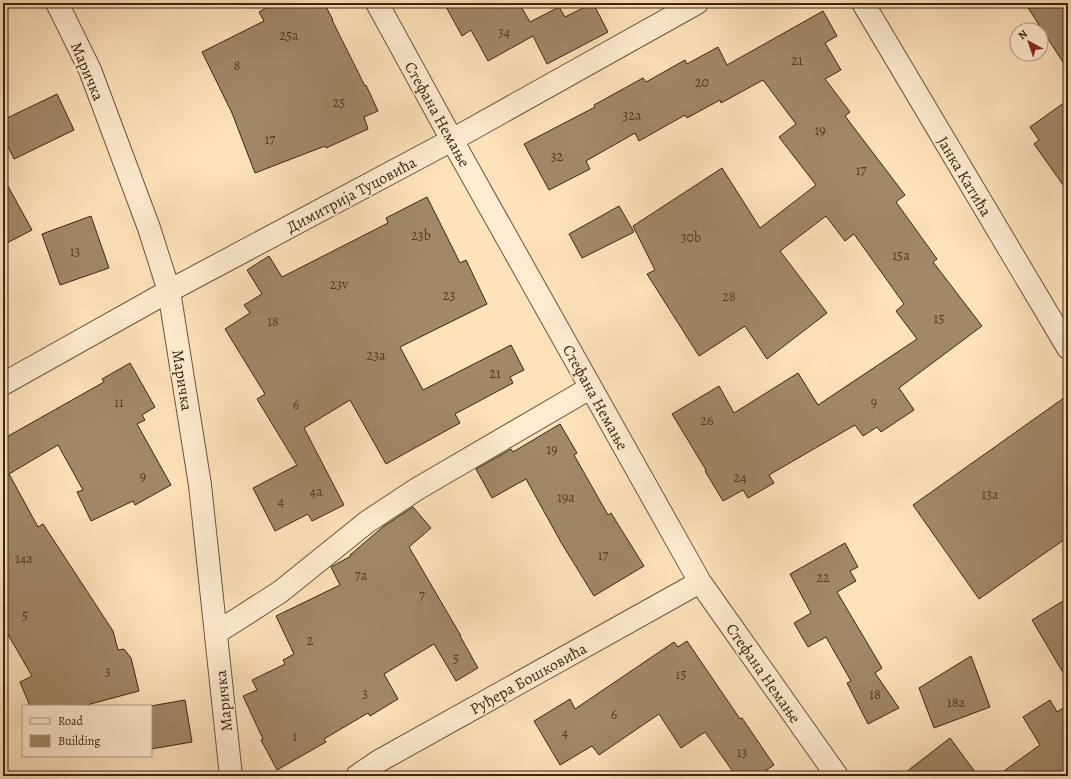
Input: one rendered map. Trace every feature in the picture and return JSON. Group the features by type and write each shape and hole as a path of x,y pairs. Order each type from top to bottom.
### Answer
{"street":[{"name":"Маричка","path":"57,3 90,70 149,228 169,291 200,485 231,776"},
{"name":"Стефана Немање","path":"377,3 590,388 700,582 837,776"},
{"name":"Димитрија Туцовића","path":"3,384 169,291 452,140 697,3"},
{"name":"Јанка Катића","path":"863,3 1068,348"},
{"path":"216,633 280,592 367,522 417,489 590,388"},
{"name":"Руђера Бошковића","path":"357,776 379,761 700,582"}],"building":[{"path":"274,3 324,3 378,111 364,117 368,129 326,148 325,146 255,173 232,113 202,52 264,21 259,12"},
{"path":"444,3 519,3 530,22 559,7 565,17 593,3 608,32 547,64 533,36 488,61 471,30 462,36"},
{"path":"1025,3 1068,3 1068,70 1049,40 1049,22 1037,22"},
{"path":"823,11 837,36 825,43 841,70 825,79 850,112 845,116 905,195 896,202 937,259 933,262 982,326 899,388 914,410 881,432 877,427 863,436 855,425 769,475 774,483 748,498 743,490 723,501 672,414 719,386 734,413 798,373 818,405 917,339 896,311 904,304 854,234 845,241 826,216 780,251 827,313 767,359 745,326 699,356 647,274 655,270 633,226 722,168 760,228 816,185 779,137 796,124 763,80 721,103 720,100 687,118 685,115 639,141 635,133 586,161 590,169 549,190 524,144 595,107 594,105 643,78 646,82 685,60 687,64 718,47 727,65"},
{"path":"57,94 74,130 14,159 3,136 3,120"},
{"path":"1068,100 1068,192 1034,144 1039,140 1030,127"},
{"path":"3,177 32,230 3,245"},
{"path":"427,197 460,263 466,260 487,304 400,347 423,390 511,345 524,370 510,377 513,383 455,414 460,423 386,464 350,400 304,428 344,505 312,521 308,514 275,531 253,488 297,465 257,399 265,394 225,329 250,313 244,305 262,294 247,270 269,256 282,277 388,223 386,218"},
{"path":"619,206 634,232 582,258 569,234"},
{"path":"91,216 109,268 60,285 42,234"},
{"path":"130,363 155,407 142,415 145,420 137,424 171,485 135,505 133,501 91,521 77,492 83,490 58,445 9,474 38,527 43,524 113,631 118,650 124,649 131,658 139,691 87,705 30,705 20,682 32,676 3,626 3,439 104,382 102,379"},
{"path":"1068,395 1068,537 979,599 913,505"},
{"path":"560,424 577,453 574,455 608,515 611,513 644,566 594,596 562,544 526,479 492,498 476,469 511,449 513,452"},
{"path":"413,507 431,528 409,547 478,668 456,681 434,644 384,674 398,699 370,716 368,713 324,739 326,742 277,770 261,740 263,739 243,696 257,690 252,680 285,664 283,660 294,654 276,616 340,585 331,567 351,556 350,555 384,526"},
{"path":"845,543 858,567 850,571 856,581 837,592 882,668 875,673 899,708 868,724 847,683 851,681 826,637 808,647 794,623 811,613 790,574"},
{"path":"1068,598 1068,681 1032,620"},
{"path":"687,641 740,719 742,718 774,765 758,776 736,776 705,732 681,748 659,714 599,755 592,746 560,765 534,721 570,699 575,709 674,642 678,647"},
{"path":"971,656 990,707 934,728 919,688"},
{"path":"185,700 192,742 152,749 152,706"},
{"path":"1050,700 1057,712 1068,705 1068,776 997,776 1040,745 1023,717"},
{"path":"950,738 978,776 901,776"}]}
